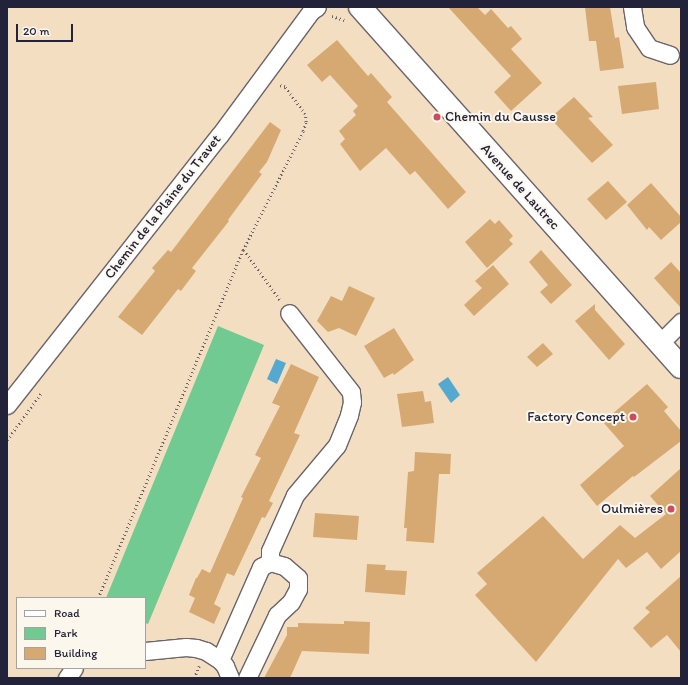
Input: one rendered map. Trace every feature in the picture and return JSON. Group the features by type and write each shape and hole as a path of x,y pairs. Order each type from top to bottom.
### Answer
{"main road":[{"name":"Avenue de Lautrec","path":"360,7 681,367"}],"street":[{"name":"Chemin de la Plaine du Travet","path":"7,405 214,142 311,11 317,7"},
{"path":"632,7 634,27 649,48 670,55"},
{"path":"270,562 270,551 295,495 336,445 349,414 352,402 351,392 289,313"},
{"path":"660,343 681,322"},
{"path":"220,660 262,567 270,562 284,566 298,578 298,589 291,602 277,615 247,678"},
{"path":"146,651 191,648 206,651 220,660 230,678"},
{"path":"67,678 73,669"}],"path":[{"path":"98,597 243,250 288,162 306,122 305,114 284,87 278,84"},
{"path":"243,250 289,313"}],"green space":[{"path":"218,326 264,345 148,624 146,623 146,597 106,597"}],"water":[{"path":"276,359 286,363 277,384 267,379"},
{"path":"448,377 460,395 451,403 438,384"}],"building":[{"path":"448,7 477,7 485,15 491,9 508,28 511,26 522,39 511,49 542,83 511,111 494,92 511,76"},
{"path":"585,7 610,7 615,38 619,37 624,68 600,71 596,41 589,41"},
{"path":"337,40 368,76 371,73 392,97 387,102 466,192 448,209 415,171 410,175 386,148 360,171 340,144 345,139 339,131 356,115 353,111 358,106 330,75 322,82 307,65"},
{"path":"656,82 659,109 622,114 618,86"},
{"path":"574,97 593,117 588,118 613,145 592,163 550,118"},
{"path":"270,122 281,130 267,162 259,172 262,174 228,220 229,221 192,268 196,271 181,291 178,289 142,335 118,317 155,271 152,268 168,250 171,252"},
{"path":"608,181 627,202 606,220 587,199"},
{"path":"651,183 681,217 681,222 661,240 649,227 647,230 627,205"},
{"path":"490,219 495,224 499,220 513,236 509,240 513,244 487,268 465,242"},
{"path":"541,250 572,285 551,304 540,292 548,285 529,262"},
{"path":"671,262 681,273 681,308 654,278"},
{"path":"493,265 509,284 474,316 464,305 482,288 475,281"},
{"path":"349,286 375,298 356,336 339,328 328,332 317,321 331,296 342,301"},
{"path":"595,304 595,310 625,344 609,360 575,321"},
{"path":"394,328 414,360 394,375 393,373 384,378 364,346"},
{"path":"543,343 553,354 537,367 527,357"},
{"path":"291,364 319,377 294,433 300,435 269,501 273,503 265,518 262,517 234,576 227,573 214,604 221,608 214,624 189,612 195,598 189,595 196,578 202,569 210,573 243,498 241,497 261,458 255,455 280,406 272,403"},
{"path":"647,384 668,407 664,411 681,431 681,441 634,477 633,476 597,506 580,485 624,446 603,422"},
{"path":"423,391 425,402 431,401 434,423 402,427 397,394"},
{"path":"415,452 451,454 450,474 439,474 434,543 406,541 407,528 404,528 408,472 414,471"},
{"path":"681,468 681,551 661,569 647,552 626,568 618,559 536,662 475,595 487,584 477,573 543,516 583,559 620,525 635,538 666,514 650,496"},
{"path":"315,513 359,516 357,540 313,537"},
{"path":"367,564 386,565 385,570 407,571 405,595 365,592"},
{"path":"681,576 681,652 667,635 651,648 633,628 650,612 645,608"},
{"path":"344,621 370,622 369,654 302,651 290,678 264,678 287,635 287,627 298,627 298,623 344,624"}],"place":[{"name":"Chemin du Causse","path":"437,117"},
{"name":"Factory Concept","path":"633,417"},
{"name":"Oulmières","path":"671,509"}]}
